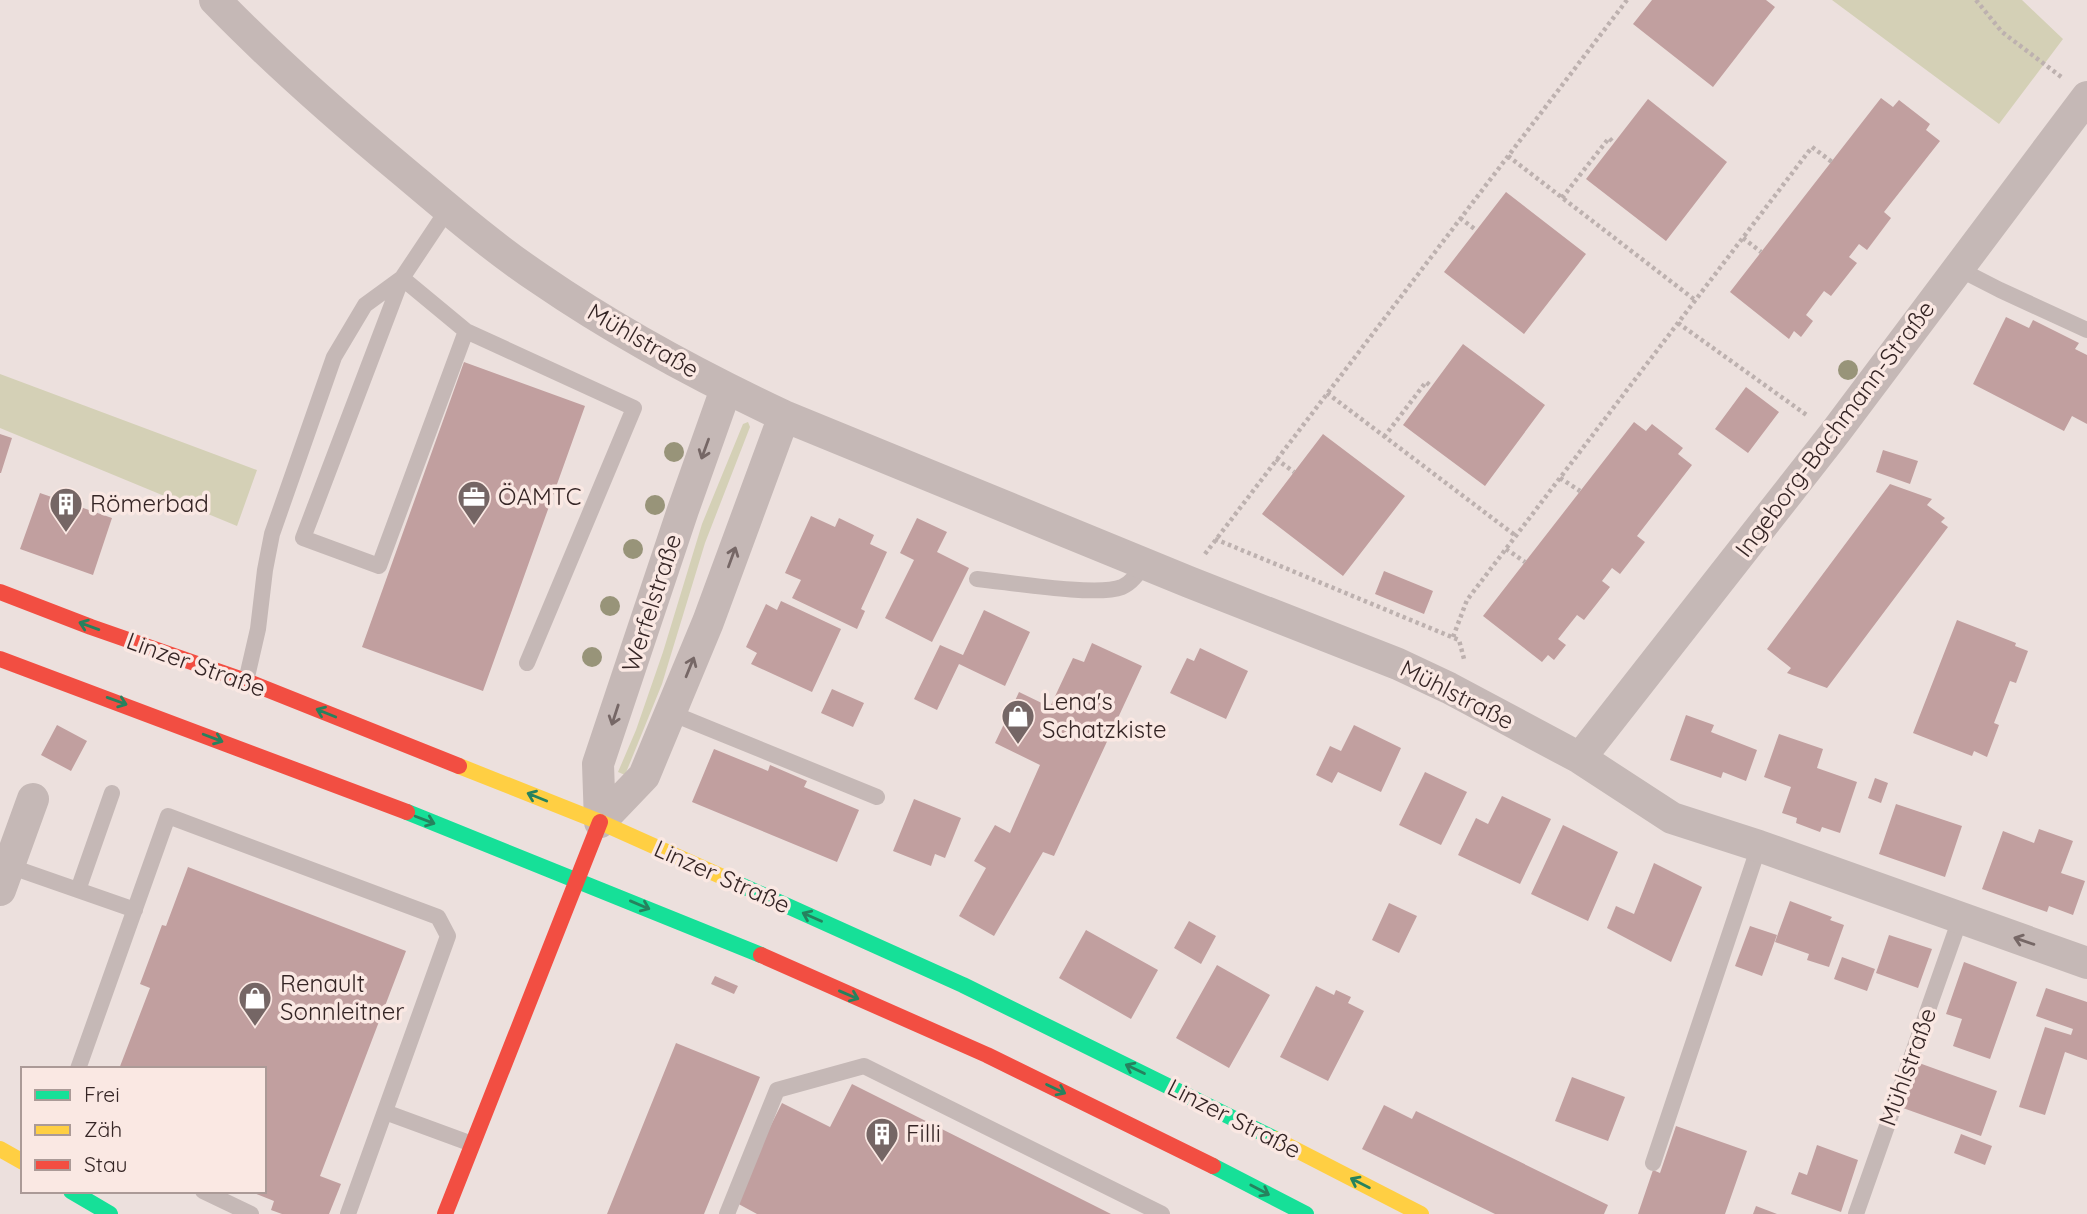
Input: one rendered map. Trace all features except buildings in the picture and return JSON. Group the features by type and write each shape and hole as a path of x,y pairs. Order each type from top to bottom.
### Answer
{"main road":[{"name":"Linzer Straße","path":"0,592 246,681 600,822 963,985 1270,1136 1421,1214"},
{"name":"Linzer Straße","path":"0,659 150,713 577,879 941,1035 1192,1155 1306,1214"},
{"name":"Werfelstraße","path":"445,1214 600,822"},
{"path":"0,1149 21,1162"},
{"path":"74,1193 110,1214"}],"street":[{"name":"Mühlstraße","path":"215,0 248,34 354,130 448,209 538,279 627,335 726,389 784,416 1144,564 1398,664 1580,758 1672,818 1759,846 2087,963"},
{"name":"Ingeborg-Bachmann-Straße","path":"1580,758 1834,434 1957,268 2076,88"},
{"name":"Werfelstraße","path":"600,822 598,764 726,389"},
{"name":"Werfelstraße","path":"600,822 644,776 708,622 784,416"},
{"path":"4,878 33,799"}],"lane":[{"path":"448,209 402,278 303,538 379,566 466,331"},
{"path":"1957,268 2087,330"},
{"path":"402,278 466,331 634,408 527,663"},
{"path":"246,681 258,629 272,534 334,357 365,305 402,278"},
{"path":"976,579 1099,591 1122,587 1135,578 1144,564"},
{"path":"671,713 877,797"},
{"path":"78,890 111,793"},
{"path":"79,1067 168,816 438,917 448,936 348,1214"},
{"path":"1653,1163 1759,846"},
{"path":"4,878 78,890 135,910"},
{"name":"Mühlstraße","path":"1856,1214 1961,919"},
{"path":"727,1214 777,1090 864,1066 1162,1214"},
{"path":"385,1112 472,1144"},
{"path":"207,1193 251,1214"}],"path":[{"path":"1189,582 1215,539 1627,0"},
{"path":"1976,0 2002,32 2076,88"},
{"path":"1562,198 1609,138 1614,143"},
{"path":"1453,637 1467,600 1812,147 1832,162"},
{"path":"1508,156 1695,300"},
{"path":"1460,218 1476,230"},
{"path":"1742,238 1761,252"},
{"path":"1678,323 1834,434"},
{"path":"1384,436 1426,382 1432,387"},
{"path":"1327,393 1516,536"},
{"path":"1276,459 1294,472"},
{"path":"1560,478 1580,491"},
{"path":"1215,539 1453,637 1459,640 1465,662"},
{"path":"1506,549 1525,562"}],"shaded area":[{"path":"1832,0 2022,0 2063,39 1999,124"},
{"path":"0,374 257,470 237,526 0,428"},
{"path":"748,422 750,427 705,543 662,684 625,775 618,772 636,730 663,652 702,524 743,424"}],"traffic: fast":[{"path":"407,812 761,955"},
{"path":"734,882 963,985 1275,1139"},
{"path":"1213,1166 1306,1214"},
{"path":"74,1193 110,1214"}],"traffic: slow":[{"path":"459,766 600,822 734,882"},
{"path":"1275,1139 1421,1214"},
{"path":"0,1149 21,1161"}],"traffic: jam":[{"path":"0,592 246,681 459,766"},
{"path":"0,659 407,812"},
{"path":"445,1214 600,822"},
{"path":"761,955 987,1055 1213,1166"}],"place":[{"name":"ÖAMTC","path":"474,527"},
{"name":"Römerbad","path":"66,534"},
{"name":"Lena's Schatzkiste","path":"1018,746"},
{"name":"Renault Sonnleitner","path":"255,1028"},
{"name":"Filli","path":"882,1164"}]}
